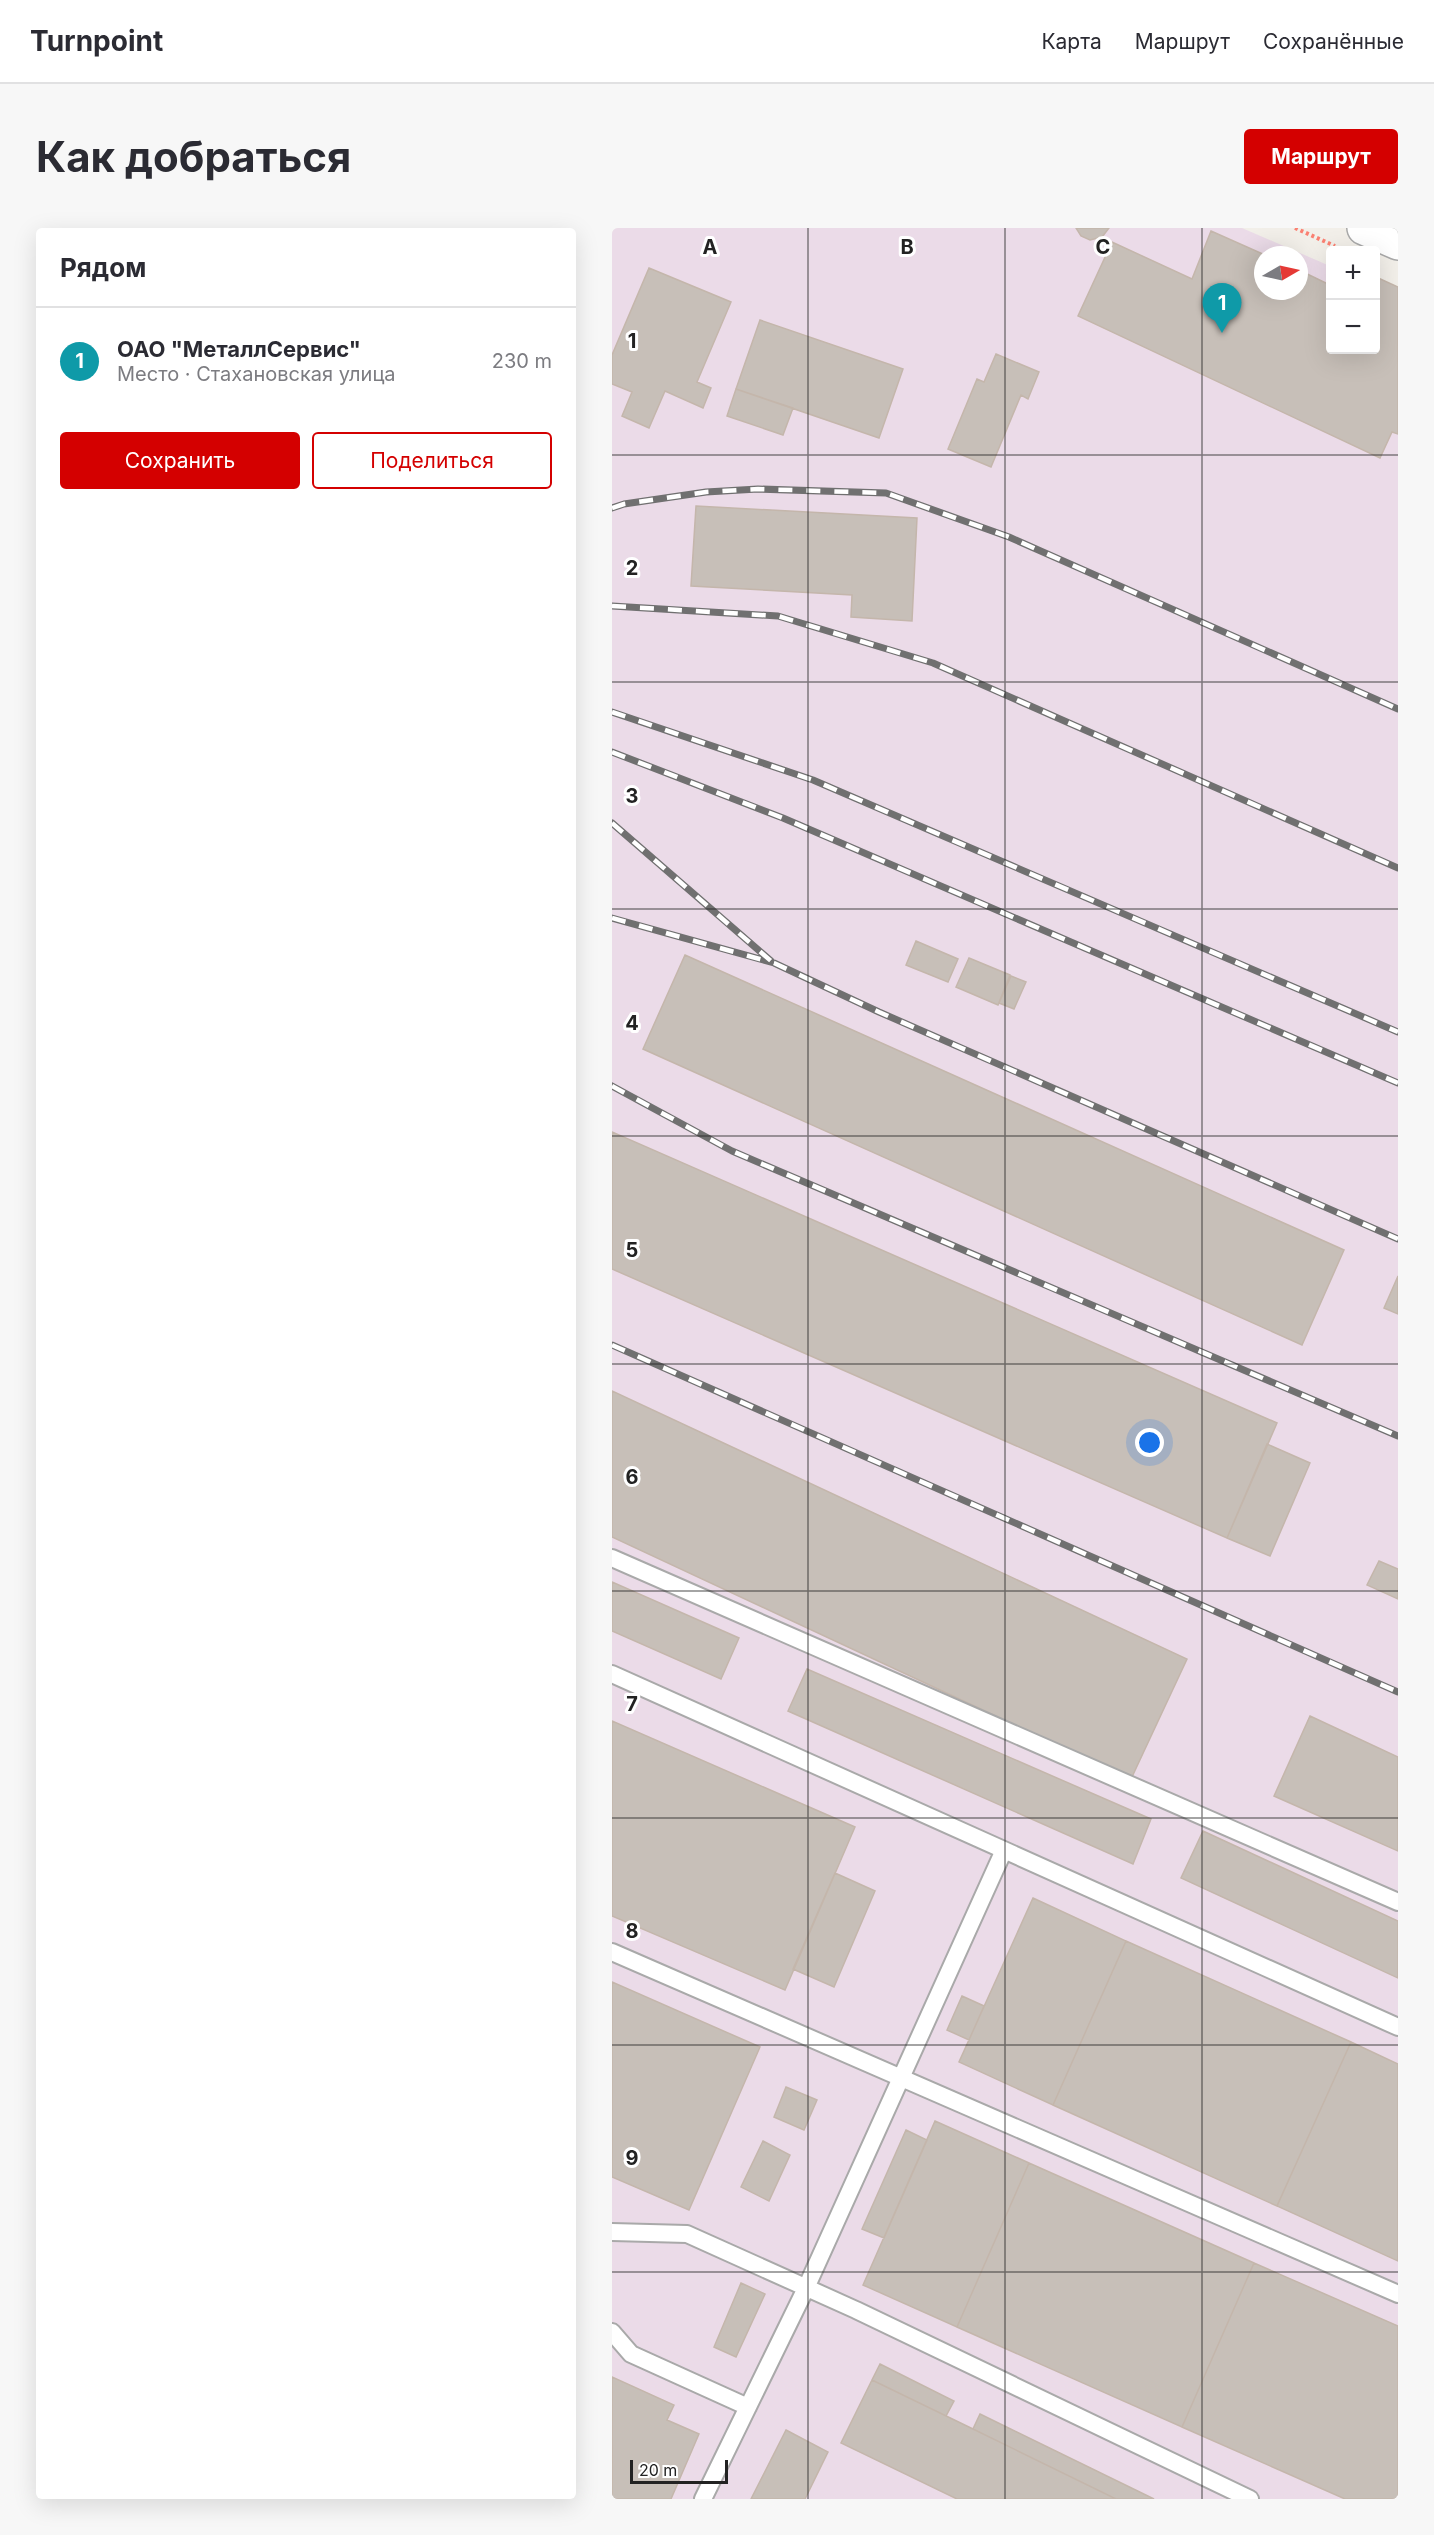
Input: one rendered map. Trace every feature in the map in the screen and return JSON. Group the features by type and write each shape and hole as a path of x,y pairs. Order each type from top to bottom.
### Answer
{"street":[{"path":"1364,228 1398,243"}],"lane":[{"path":"612,1558 1398,1902"},
{"path":"612,1674 1398,2027"},
{"path":"703,2499 806,2288 1004,1850"},
{"path":"612,1952 1398,2294"},
{"path":"612,2232 687,2234 806,2288 1250,2499"},
{"path":"612,2332 631,2354 748,2407"}],"path":[{"path":"1295,228 1336,246"}],"shaded area":[{"path":"612,228 1242,228 1284,246 1254,246 1254,300 1308,300 1308,256 1326,264 1326,354 1380,354 1380,288 1398,296 1398,2499 612,2499"}],"building":[{"path":"1076,228 1109,228 1102,237 1090,240 1081,236"},
{"path":"1211,231 1254,250 1254,300 1308,300 1308,274 1326,283 1326,354 1380,354 1380,279 1398,287 1398,434 1392,432 1380,458 1078,316 1112,242 1192,279"},
{"path":"649,268 731,302 697,382 711,388 703,408 665,391 649,428 622,416 632,392 612,384 612,355"},
{"path":"760,320 903,369 879,438 736,389"},
{"path":"996,354 1039,372 1028,399 1021,395 991,467 948,449 977,379 984,382"},
{"path":"736,389 793,408 783,435 727,416"},
{"path":"696,506 917,518 912,621 851,617 852,595 691,586"},
{"path":"916,941 958,959 948,982 906,965"},
{"path":"685,955 1344,1250 1302,1345 643,1049"},
{"path":"969,958 1010,975 998,1005 956,987"},
{"path":"1011,976 1026,982 1014,1009 999,1003"},
{"path":"612,1132 1277,1423 1227,1538 612,1269"},
{"path":"1398,1276 1398,1314 1384,1308"},
{"path":"612,1391 1187,1659 1131,1779 612,1537"},
{"path":"1267,1444 1310,1463 1270,1556 1227,1538"},
{"path":"1379,1561 1398,1569 1398,1599 1367,1585"},
{"path":"612,1582 739,1638 721,1679 612,1631"},
{"path":"807,1669 1151,1819 1133,1864 788,1711"},
{"path":"1310,1716 1398,1757 1398,1851 1274,1796"},
{"path":"612,1721 855,1827 785,1990 612,1916"},
{"path":"1203,1831 1398,1921 1398,1978 1181,1878"},
{"path":"835,1873 875,1891 834,1987 793,1969"},
{"path":"1033,1898 1126,1941 1053,2105 959,2062"},
{"path":"1126,1941 1351,2042 1277,2206 1053,2105"},
{"path":"612,1982 760,2047 689,2210 612,2177"},
{"path":"962,1996 984,2006 969,2040 947,2030"},
{"path":"1351,2042 1398,2064 1398,2261 1277,2206"},
{"path":"786,2087 817,2100 804,2130 774,2117"},
{"path":"935,2121 1029,2163 957,2327 863,2285"},
{"path":"906,2130 927,2140 884,2238 862,2229"},
{"path":"763,2141 790,2155 769,2201 741,2187"},
{"path":"1029,2163 1254,2263 1182,2427 957,2327"},
{"path":"1254,2263 1398,2326 1398,2499 1345,2499 1182,2427"},
{"path":"741,2283 765,2294 736,2357 714,2347"},
{"path":"880,2364 954,2401 946,2416 872,2380"},
{"path":"612,2377 674,2405 667,2420 699,2434 671,2499 612,2499"},
{"path":"872,2380 1116,2499 957,2499 841,2443"},
{"path":"980,2414 1154,2499 1116,2499 973,2429"},
{"path":"786,2430 828,2452 805,2499 751,2499"}],"railway":[{"path":"612,508 624,504 706,492 758,489 886,493 1009,537 1398,709"},
{"path":"612,606 778,616 933,663 1398,868"},
{"path":"612,712 813,780 1398,1032"},
{"path":"612,752 783,818 1398,1083"},
{"path":"612,823 771,961"},
{"path":"612,918 774,963 879,1012 1398,1239"},
{"path":"612,1086 732,1151 1398,1436"},
{"path":"612,1345 1398,1692"}],"place":[{"name":"ОАО \"МеталлСервис\"","path":"1222,333"}]}
